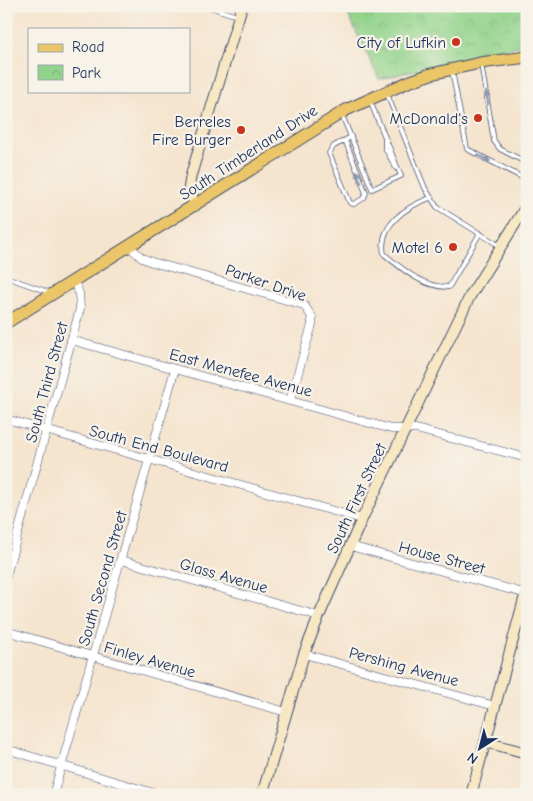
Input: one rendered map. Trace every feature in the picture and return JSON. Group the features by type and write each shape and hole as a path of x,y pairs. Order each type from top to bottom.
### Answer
{"main road":[{"name":"South Timberland Drive","path":"6,323 342,112 408,82 452,68 527,57"}],"street":[{"path":"195,206 189,187 191,175 241,11"},
{"name":"South First Street","path":"513,229 527,205"},
{"name":"South First Street","path":"262,795 304,654 362,519 470,296 500,246 527,214"},
{"name":"Parker Drive","path":"130,246 142,258 152,262 304,305 312,316 312,325 290,400"},
{"name":"South Third Street","path":"6,576 48,432 71,340 80,300 74,282"},
{"name":"East Menefee Avenue","path":"71,340 391,429 416,429 527,458"},
{"name":"South Second Street","path":"53,795 176,369"},
{"name":"South End Boulevard","path":"6,419 362,519"},
{"name":"House Street","path":"350,546 526,592"},
{"name":"Glass Avenue","path":"121,560 319,616"},
{"path":"471,795 526,592"},
{"name":"Finley Avenue","path":"6,631 286,712"},
{"name":"Pershing Avenue","path":"304,654 495,706"},
{"path":"485,742 527,753"},
{"path":"6,749 160,795"}],"lane":[{"path":"207,6 241,11"},
{"path":"480,63 494,141 500,149 527,163"},
{"path":"452,68 467,149 527,180"},
{"path":"386,91 430,198 437,207 500,246"},
{"path":"342,112 372,189 401,176 369,99"},
{"path":"345,140 366,193 364,198 354,204 350,203 328,153 334,146 345,140 351,137"},
{"path":"430,198 408,207 395,219 384,235 384,254 397,265 429,285 449,287 480,233"},
{"path":"6,277 55,294"}],"green space":[{"path":"344,6 527,6 527,44 379,79"}],"place":[{"name":"City of Lufkin","path":"456,42"},
{"name":"McDonald's","path":"478,118"},
{"name":"Berreles Fire Burger","path":"241,130"},
{"name":"Motel 6","path":"453,247"}]}
